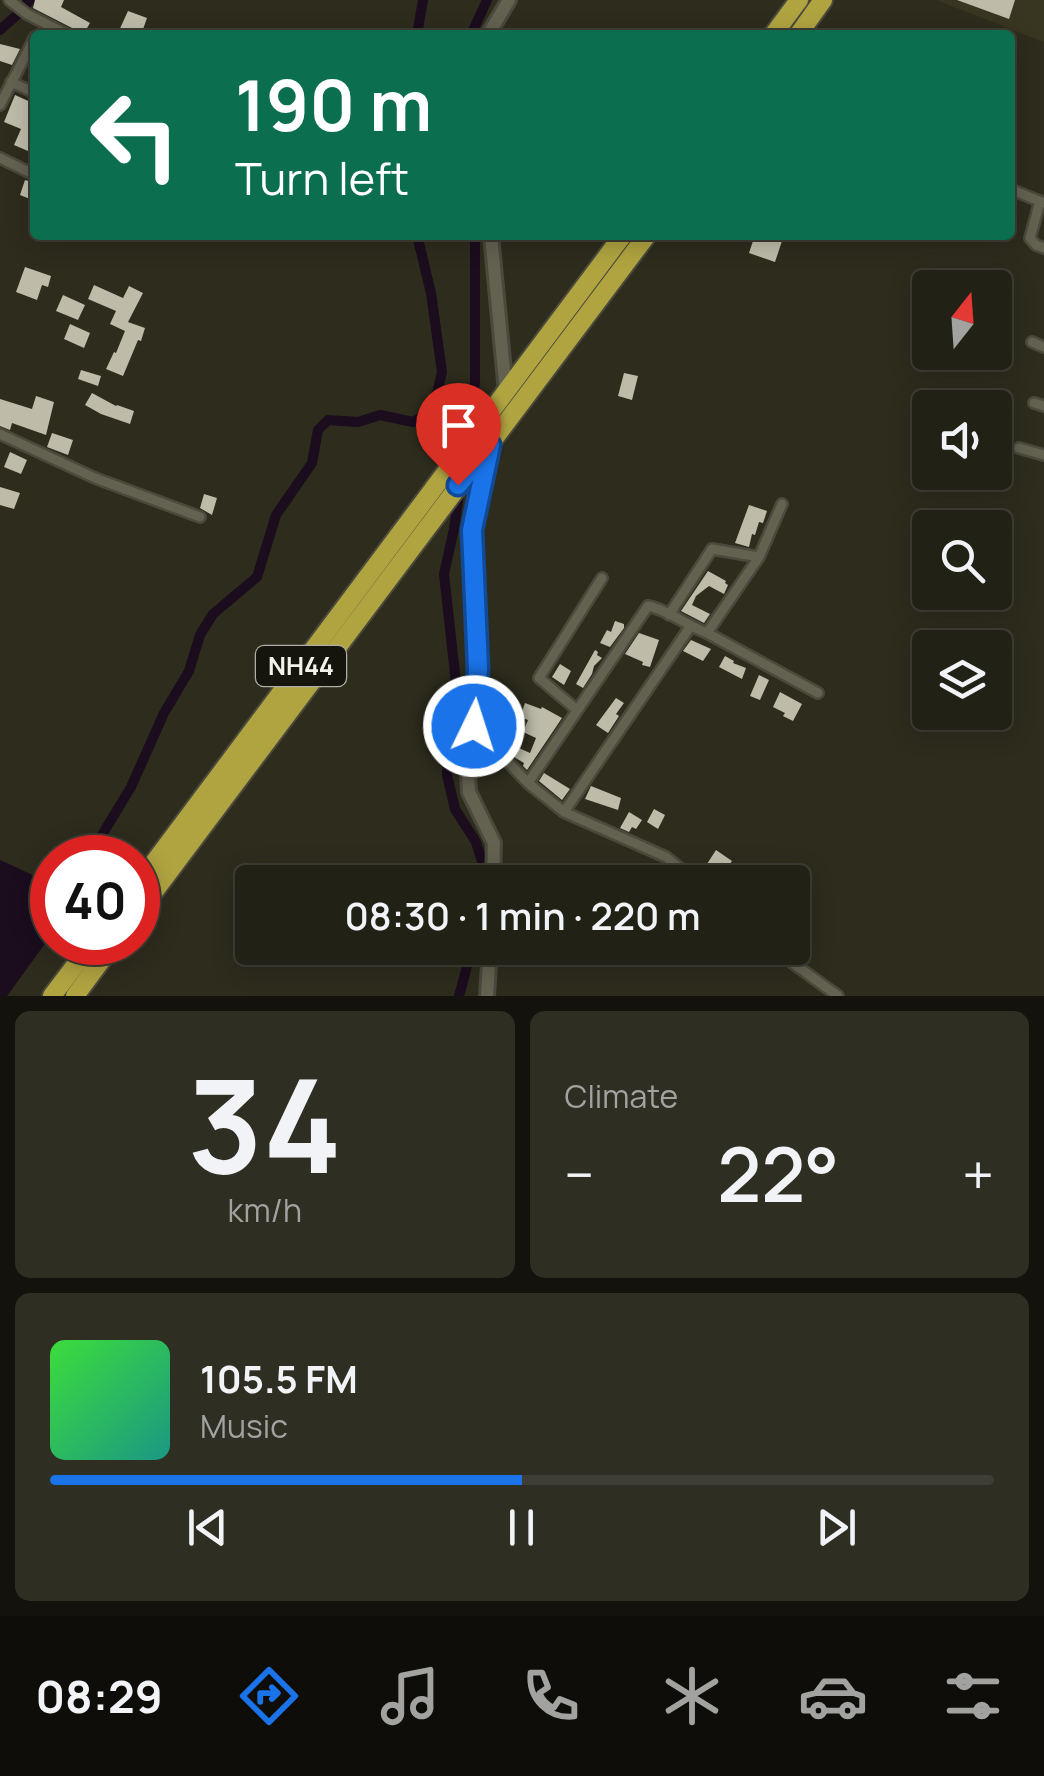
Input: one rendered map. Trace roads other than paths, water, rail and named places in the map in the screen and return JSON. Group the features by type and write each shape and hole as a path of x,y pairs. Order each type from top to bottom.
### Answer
{"highway":[{"path":"777,30 800,0"},
{"path":"802,30 824,0"},
{"name":"NH44","path":"160,854 619,240"},
{"name":"NH44","path":"160,884 643,240"},
{"path":"52,996 76,965"},
{"path":"75,996 98,965"}],"street":[{"path":"491,30 509,0"},
{"path":"13,3 59,30"},
{"path":"39,30 44,22"},
{"path":"0,105 30,47"},
{"path":"11,82 30,92"},
{"path":"0,158 30,173"},
{"path":"1015,192 1042,202 1030,238 1044,248"},
{"path":"491,240 506,392 520,405"},
{"path":"1032,342 1044,346"},
{"path":"0,434 95,478 200,518"},
{"path":"490,445 472,530 478,669 474,726 467,755 468,792 494,844 493,865"},
{"path":"1019,448 1044,455"},
{"path":"708,633 759,557 782,504"},
{"path":"668,615 712,548 759,557"},
{"path":"577,710 539,678 602,578"},
{"path":"528,783 644,609 652,606 818,694"},
{"path":"564,812 690,627"},
{"path":"474,726 528,783 564,812 676,865"},
{"path":"487,996 489,965"},
{"path":"795,965 838,996"}],"waterway":[{"path":"0,30 30,0"},
{"path":"418,30 423,0"},
{"path":"473,30 487,0"},
{"path":"102,835 131,787 164,713 189,671 200,635 213,614 257,577 276,515 312,463 318,430 328,420 358,422 380,415 413,422 433,411 442,372 431,293 418,240"},
{"path":"475,240 475,383 444,574 457,692 447,775 455,809 476,842 483,865"},
{"path":"459,996 467,965"}]}
